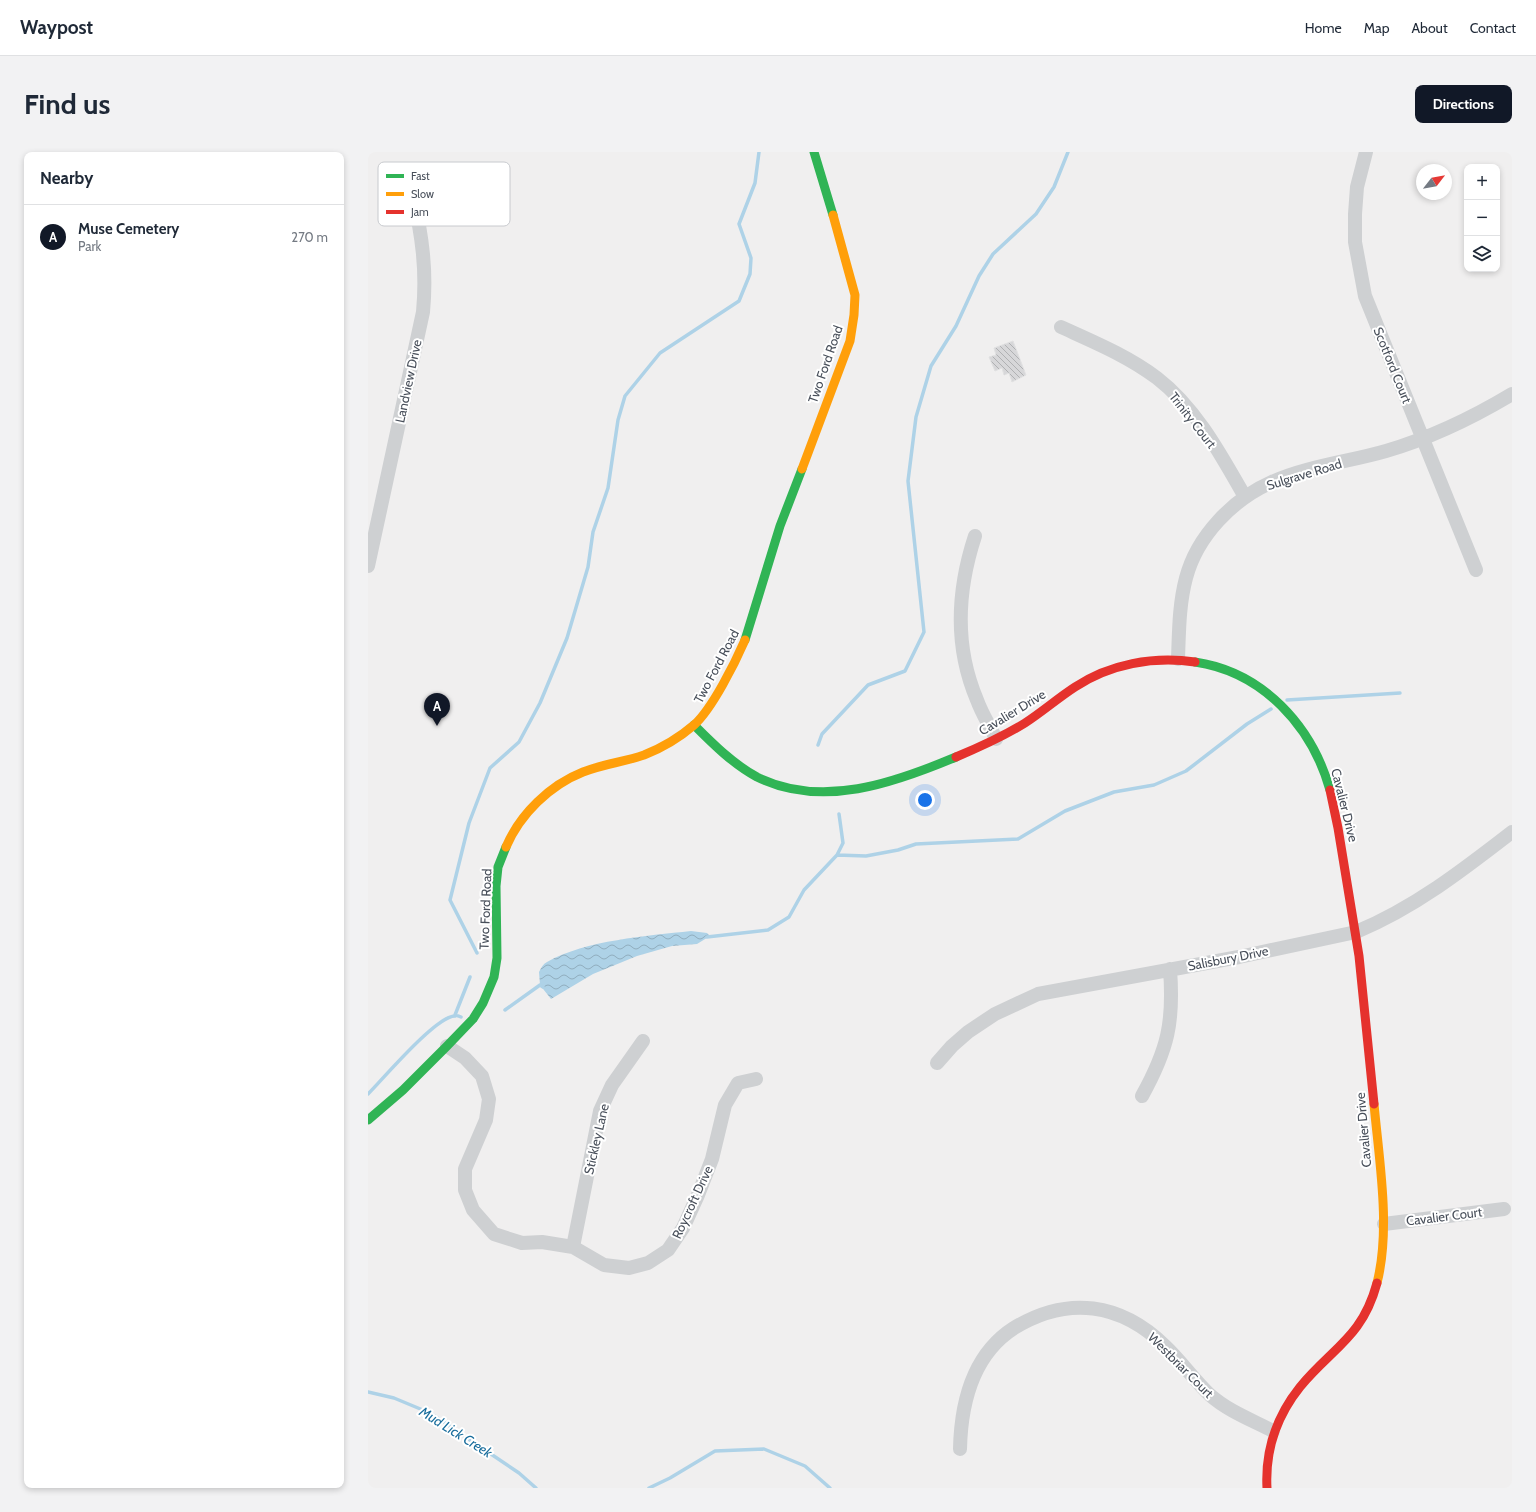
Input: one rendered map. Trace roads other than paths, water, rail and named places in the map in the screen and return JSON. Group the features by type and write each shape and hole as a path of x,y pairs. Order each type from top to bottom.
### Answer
{"street":[{"name":"Two Ford Road","path":"368,1120 403,1090 447,1046 473,1019 483,1003 491,987 497,958 496,886 498,867 504,850 520,822 547,793 565,781 595,768 644,755 662,747 694,726 710,707 745,641 780,526 850,341 854,315 855,295 847,261 814,152"},
{"name":"Scotford Court","path":"1366,152 1357,187 1355,214 1355,242 1358,269 1365,296 1476,570"},
{"name":"Landview Drive","path":"368,566 423,312 426,287 425,262 421,226"},
{"name":"Trinity Court","path":"1061,327 1138,364 1158,378 1176,394 1223,458 1245,497"},
{"name":"Sulgrave Road","path":"1178,659 1183,591 1193,558 1213,527 1224,514 1245,497 1273,481 1319,467 1386,451 1422,438 1465,420 1512,394"},
{"path":"975,536 963,579 960,607 960,627 963,653 969,677 977,701 996,739"},
{"name":"Cavalier Drive","path":"694,726 723,754 755,776 787,788 826,794 871,788 956,758 1025,723 1093,677 1113,669 1157,660 1178,659 1212,664 1249,681 1280,704 1299,724 1321,764 1330,789 1356,932 1384,1224 1384,1248 1374,1295 1367,1311 1343,1345 1312,1374 1295,1394 1278,1419 1273,1431 1266,1465 1267,1488"},
{"name":"Salisbury Drive","path":"937,1063 968,1032 995,1014 1038,994 1356,932 1374,925 1412,904 1450,880 1512,832"},
{"path":"1142,1096 1160,1060 1168,1039 1172,994 1170,969"},
{"name":"Stickley Lane","path":"573,1247 600,1111 612,1085 643,1041"},
{"name":"Roycroft Drive","path":"447,1046 465,1058 482,1076 489,1099 486,1120 465,1169 465,1190 473,1210 494,1234 522,1243 542,1242 573,1247 604,1265 628,1268 648,1263 668,1250 683,1228 712,1159 726,1105 738,1083 756,1079"},
{"name":"Cavalier Court","path":"1384,1224 1504,1209"},
{"name":"Westbriar Court","path":"960,1449 962,1420 970,1384 984,1358 995,1344 1012,1330 1041,1314 1060,1309 1082,1307 1112,1311 1134,1321 1166,1347 1212,1396 1228,1407 1273,1431"}],"water":[{"path":"691,931 707,933 710,936 697,944 672,946 637,956 593,974 551,999 540,985 539,972 542,966 547,962 563,955 598,944 617,940"}],"waterway":[{"path":"477,953 450,900 469,823 490,768 519,742 540,703 567,638 588,567 593,532 608,488 618,420 625,396 660,353 739,301 750,274 751,258 739,224 755,183 759,152"},
{"path":"818,745 822,734 868,685 905,671 924,632 908,481 916,417 931,366 956,326 979,276 993,254 1036,214 1054,187 1068,152"},
{"path":"1287,700 1400,693"},
{"path":"837,855 866,856 898,850 916,844 1018,839 1065,811 1114,792 1154,785 1186,771 1247,724 1271,709"},
{"path":"707,937 768,930 789,917 804,890 837,855 843,843 839,814"},
{"path":"455,1015 470,977"},
{"path":"505,1010 540,985 543,987"},
{"path":"368,1094 410,1049 436,1026 446,1019 456,1016 461,1017"},
{"name":"Mud Lick Creek","path":"368,1392 394,1398 430,1413 519,1473 536,1488"},
{"name":"Mud Lick Creek","path":"649,1488 670,1478 715,1451 764,1449 805,1466 830,1488"}],"place":[{"name":"Muse Cemetery","path":"437,726"}]}
